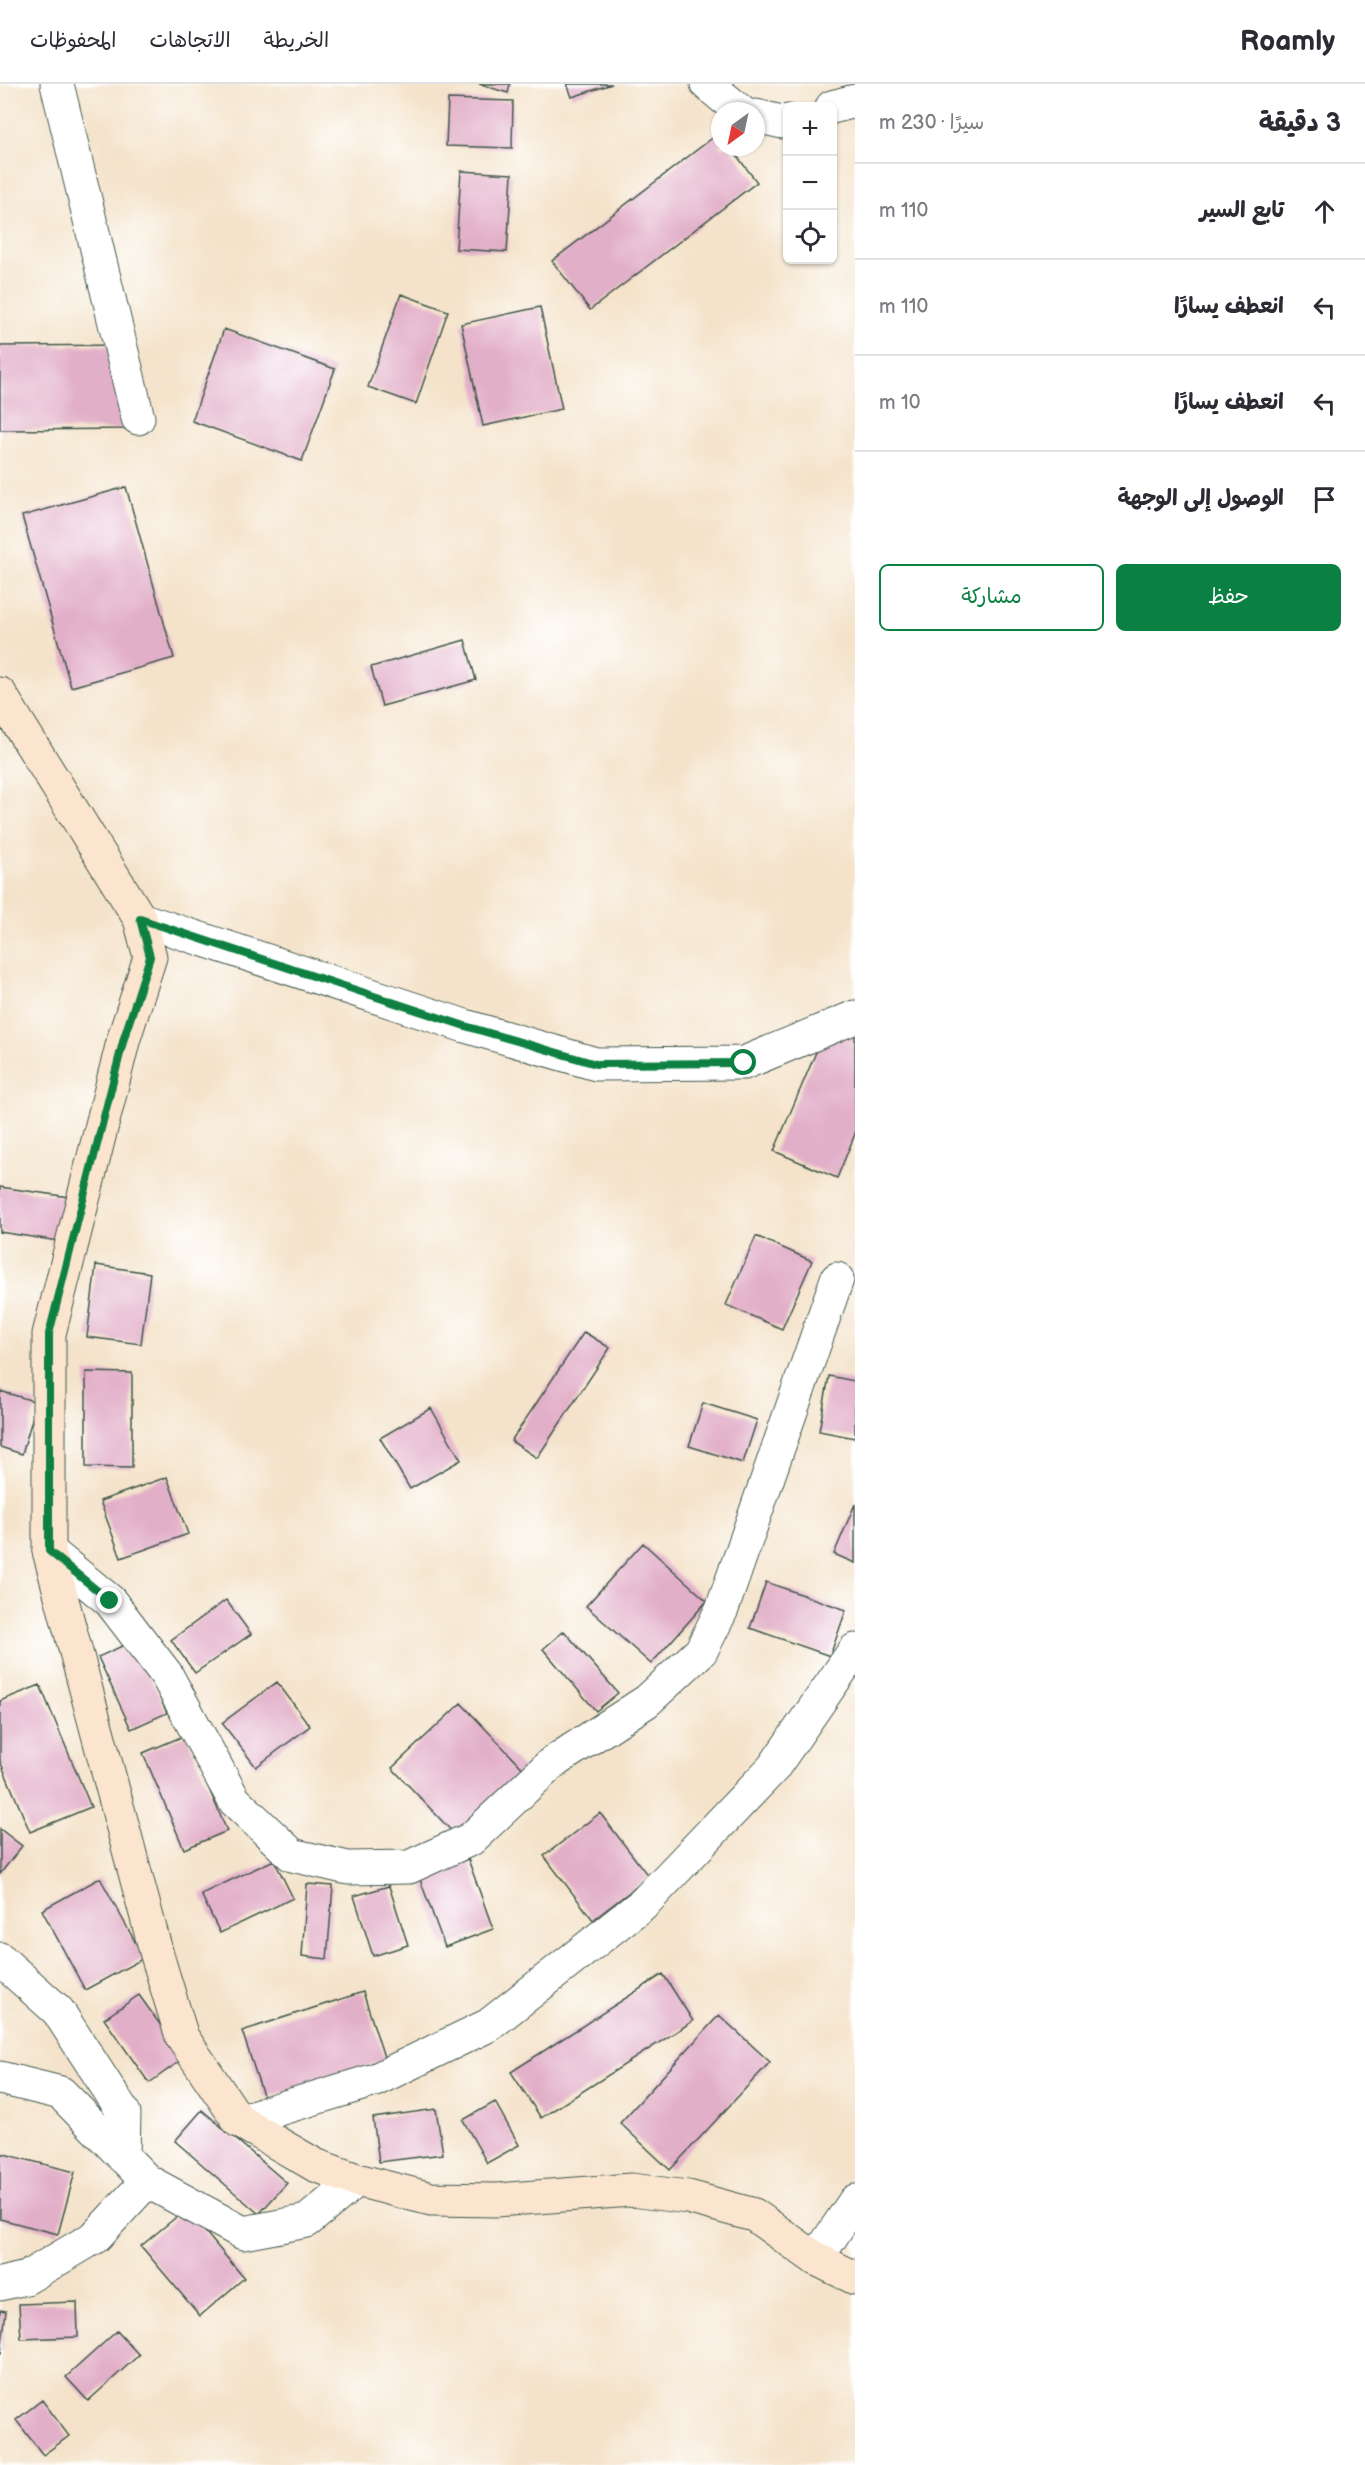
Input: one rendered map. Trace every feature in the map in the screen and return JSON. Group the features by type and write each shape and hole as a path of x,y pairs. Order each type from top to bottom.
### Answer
{"main road":[{"path":"0,694 140,919 150,957 124,1038 49,1334 49,1551 157,1955 182,2037 238,2121 315,2165 357,2180 431,2199 496,2200 631,2190 688,2197 753,2215 816,2259 855,2278"}],"street":[{"path":"57,84 138,418"},
{"path":"707,84 729,102"},
{"path":"837,105 855,100"},
{"path":"765,118 783,122"},
{"path":"140,919 465,1026 596,1064 744,1063 855,1017"},
{"path":"49,1551 110,1601 166,1674 234,1800 292,1856 348,1868 410,1867 471,1839 552,1762 647,1701 701,1651 722,1609 837,1279"},
{"path":"238,2121 375,2080 489,2025 644,1904 773,1768 855,1650"},
{"path":"0,1959 58,2011 124,2113 123,2157"},
{"path":"0,2078 60,2093 147,2181 243,2234 307,2221 357,2180"},
{"path":"0,2284 26,2278 95,2236 147,2181"},
{"path":"816,2259 855,2201"}],"building":[{"path":"479,84 510,84 508,93"},
{"path":"567,84 612,84 572,97"},
{"path":"448,99 513,101 512,148 446,146"},
{"path":"711,139 711,156 737,156 757,182 590,310 552,261"},
{"path":"461,171 512,174 507,252 456,249"},
{"path":"401,294 448,311 416,404 368,387"},
{"path":"540,307 562,409 483,426 461,324"},
{"path":"224,329 335,369 302,461 192,421"},
{"path":"134,345 134,429 0,430 0,346"},
{"path":"126,487 174,658 71,687 22,516"},
{"path":"465,640 476,680 382,706 371,667"},
{"path":"831,1017 855,1027 855,1134 837,1178 774,1151"},
{"path":"0,1187 76,1198 71,1243 0,1232"},
{"path":"756,1236 812,1261 782,1329 726,1305"},
{"path":"96,1265 150,1273 141,1344 87,1337"},
{"path":"584,1332 610,1348 537,1458 511,1441"},
{"path":"86,1372 132,1373 132,1468 86,1467"},
{"path":"829,1376 855,1381 855,1438 819,1431"},
{"path":"0,1391 37,1402 22,1454 0,1447"},
{"path":"703,1403 757,1420 743,1463 689,1446"},
{"path":"431,1408 461,1460 410,1489 380,1438"},
{"path":"167,1477 188,1534 121,1558 100,1501"},
{"path":"855,1504 855,1563 834,1554"},
{"path":"643,1543 707,1601 651,1664 586,1606"},
{"path":"766,1582 846,1610 830,1656 750,1628"},
{"path":"226,1600 251,1634 195,1673 171,1640"},
{"path":"564,1631 618,1693 596,1711 543,1649"},
{"path":"133,1641 167,1713 131,1729 98,1657"},
{"path":"277,1682 310,1726 256,1767 222,1723"},
{"path":"40,1685 91,1807 30,1832 0,1761 0,1701"},
{"path":"461,1703 530,1776 461,1841 392,1768"},
{"path":"186,1735 227,1831 184,1849 143,1753"},
{"path":"600,1813 649,1877 593,1920 544,1856"},
{"path":"0,1829 22,1846 0,1874"},
{"path":"468,1859 493,1929 445,1947 419,1877"},
{"path":"274,1860 293,1898 220,1933 201,1894"},
{"path":"100,1878 144,1958 85,1990 42,1910"},
{"path":"307,1884 333,1886 327,1959 302,1956"},
{"path":"389,1886 408,1945 373,1956 354,1896"},
{"path":"663,1974 693,2021 541,2118 511,2072"},
{"path":"363,1992 385,2060 264,2098 242,2031"},
{"path":"139,1995 184,2058 149,2083 104,2019"},
{"path":"719,2015 770,2062 670,2170 620,2123"},
{"path":"495,2102 519,2145 487,2163 463,2120"},
{"path":"436,2109 443,2154 379,2162 373,2118"},
{"path":"202,2110 287,2183 259,2214 175,2141"},
{"path":"0,2153 75,2172 58,2234 0,2219"},
{"path":"186,2209 244,2278 200,2316 141,2246"},
{"path":"77,2302 78,2337 21,2339 19,2304"},
{"path":"0,2310 6,2311 1,2353 0,2353"},
{"path":"117,2331 139,2355 88,2401 66,2377"},
{"path":"42,2400 69,2436 43,2455 16,2420"}],"route":[{"path":"110,1601 49,1551 49,1334 124,1038 150,957 140,919 465,1026 596,1064 744,1063"}]}
